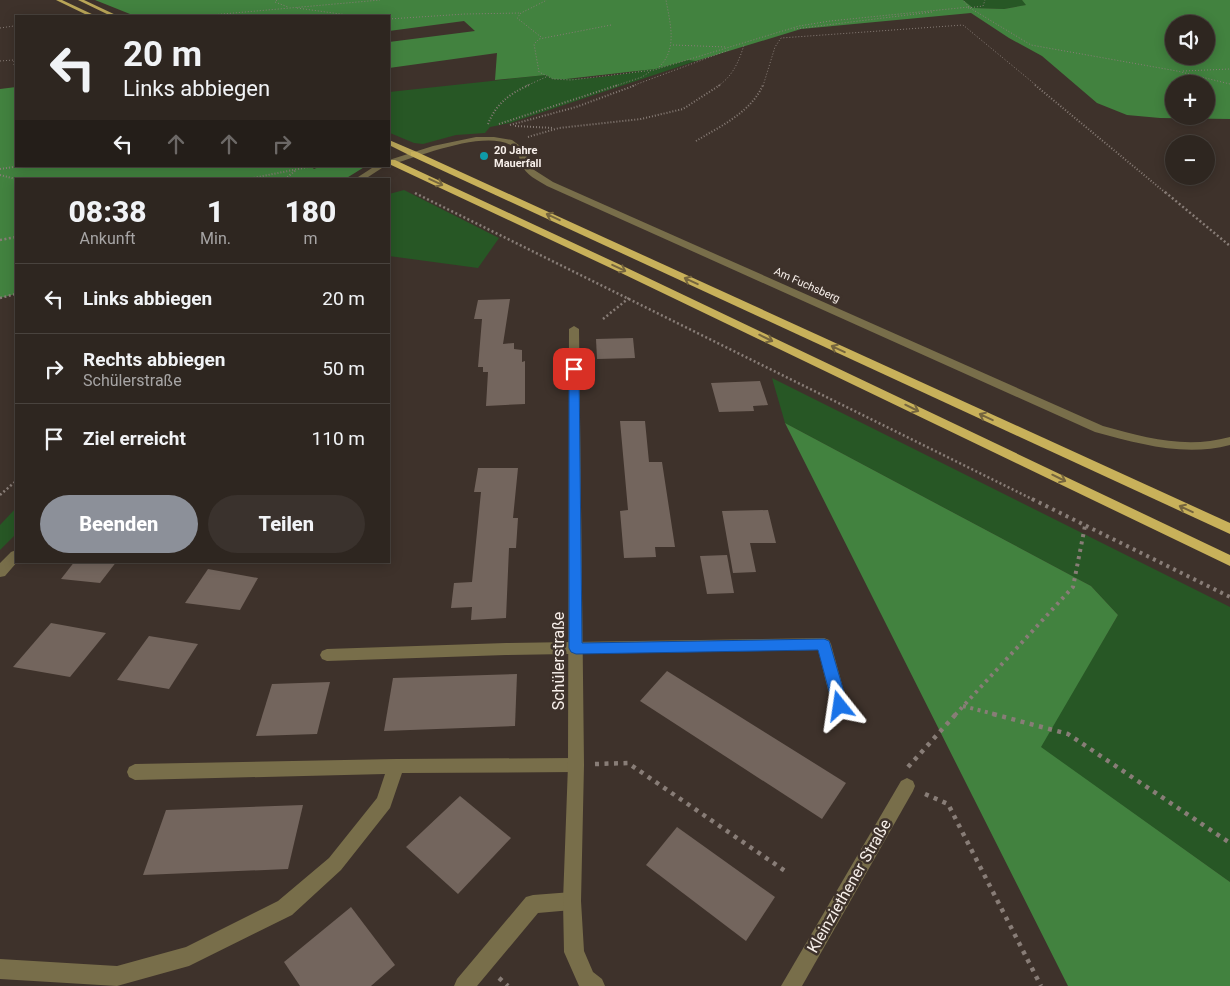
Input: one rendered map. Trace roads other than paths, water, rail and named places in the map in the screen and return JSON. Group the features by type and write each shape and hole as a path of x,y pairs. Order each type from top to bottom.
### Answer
{"highway":[{"path":"414,154 1230,529"},
{"path":"390,164 621,269 1230,561"}],"main road":[{"path":"58,0 91,15"},
{"path":"80,0 113,15"},
{"path":"390,142 414,154"}],"street":[{"name":"Am Fuchsberg","path":"414,154 447,144 482,139 513,143 520,148 527,170 550,184 1099,429 1167,445 1214,446 1230,441"},
{"path":"390,162 414,154"},
{"path":"361,178 380,167"},
{"name":"Schülerstraße","path":"574,330 576,765 572,901 574,952 586,979 595,986"},
{"path":"0,572 15,556"},
{"path":"327,655 824,644 840,706"},
{"path":"135,772 396,766 576,765"},
{"path":"0,969 117,976 189,956 285,908 335,864 384,802 396,766"},
{"name":"Kleinziethener Straße","path":"791,986 907,786"},
{"path":"464,986 534,904 572,901"}],"place":[{"name":"20 Jahre Mauerfall","path":"484,156"}]}
